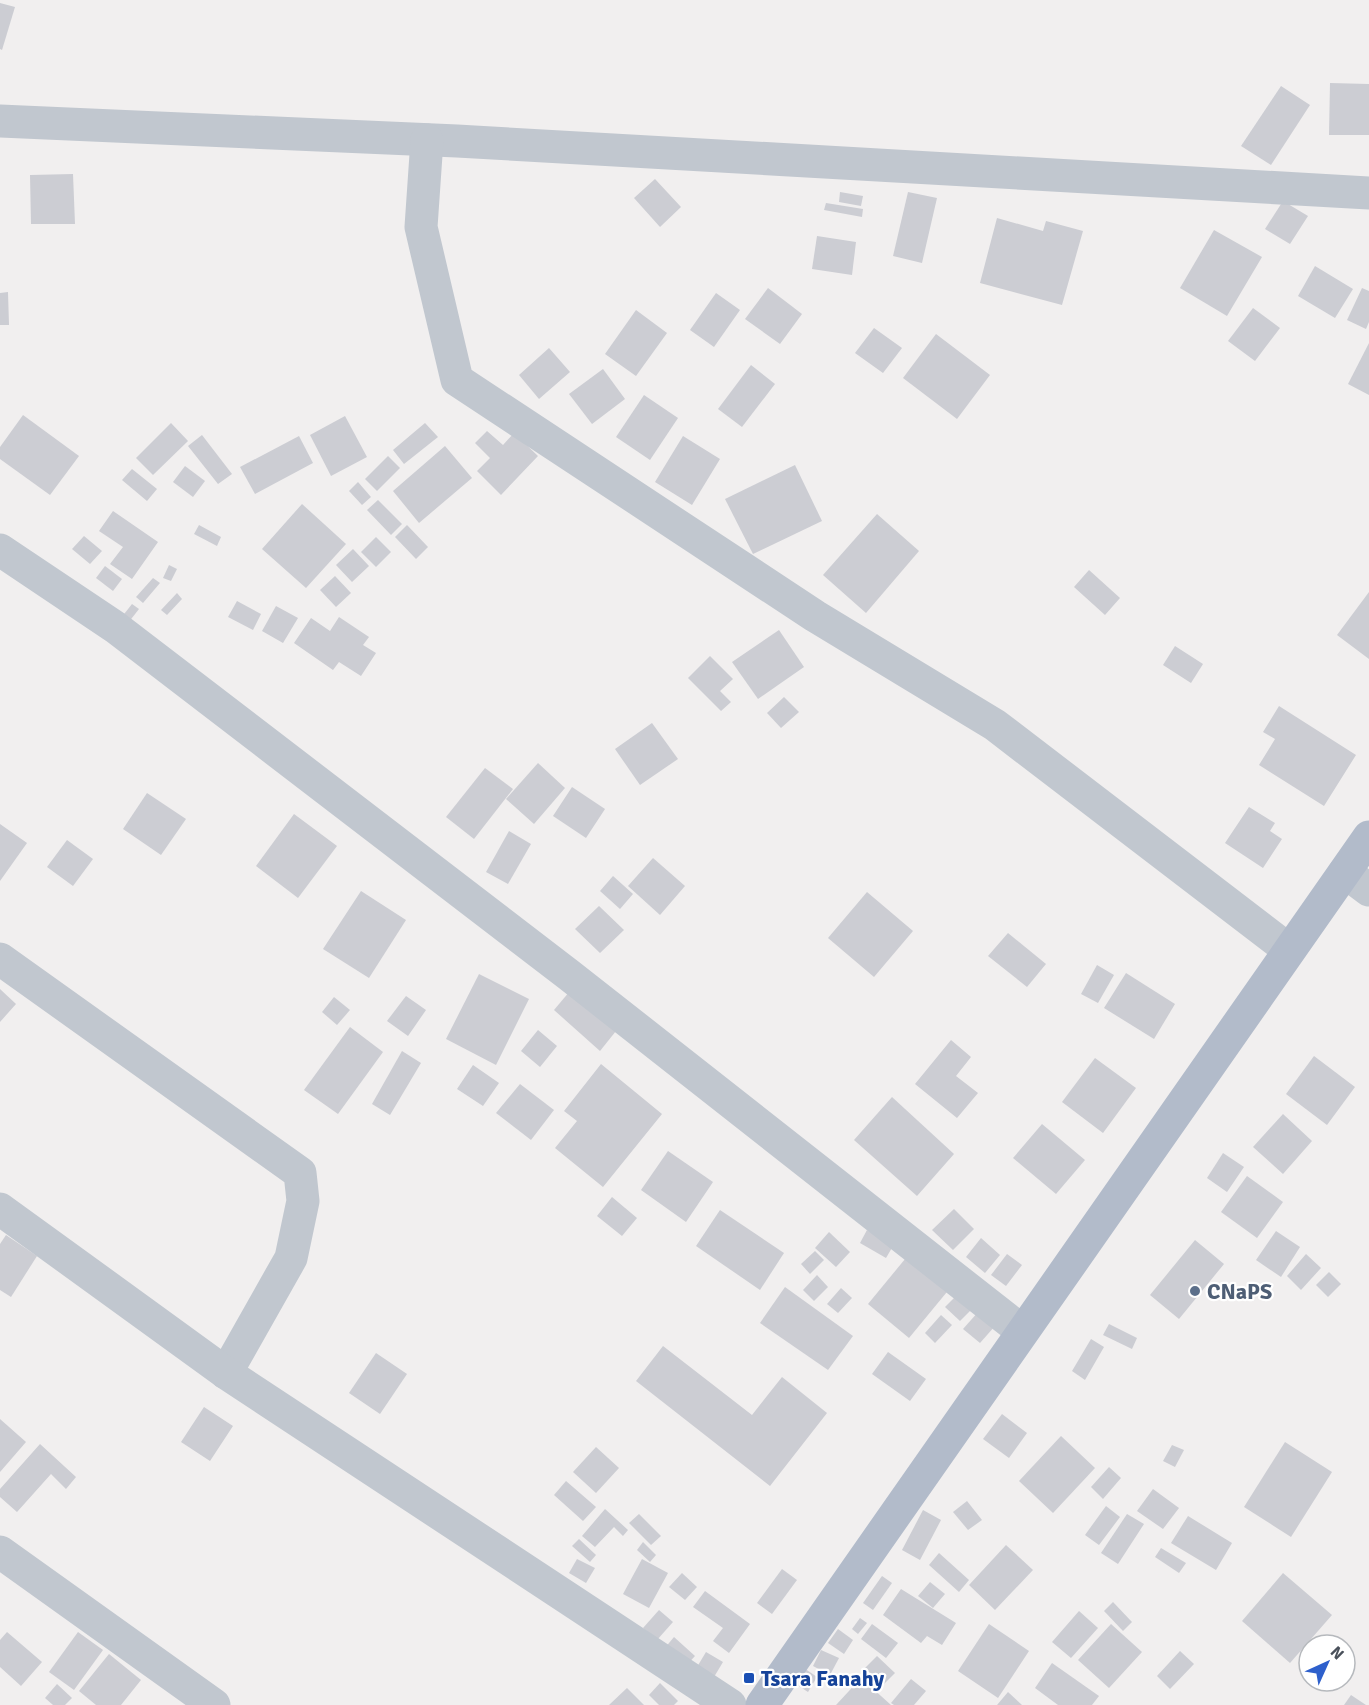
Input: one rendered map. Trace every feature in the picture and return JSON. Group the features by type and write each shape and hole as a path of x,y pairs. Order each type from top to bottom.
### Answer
{"main road":[{"path":"762,1705 1289,950 1357,881 1369,837"}],"street":[{"path":"0,121 427,140 1369,193"},
{"path":"427,140 421,227 457,380 815,616 995,725 1289,950"},
{"path":"0,550 115,627 503,924 1022,1331"},
{"path":"0,959 300,1173 303,1201 291,1258 226,1373"},
{"path":"0,1209 226,1373 730,1705"},
{"path":"0,1551 214,1705"}],"building":[{"path":"0,3 15,7 2,50 0,49"},
{"path":"1330,83 1369,84 1369,135 1329,135"},
{"path":"1281,86 1310,105 1271,165 1241,146"},
{"path":"73,174 75,224 31,224 30,175"},
{"path":"655,179 681,207 660,227 634,198"},
{"path":"840,192 863,196 861,206 839,202"},
{"path":"908,192 937,198 922,263 893,256"},
{"path":"1283,201 1308,216 1290,244 1265,229"},
{"path":"826,203 863,209 862,217 824,210"},
{"path":"997,218 1043,231 1046,221 1083,231 1062,305 980,283"},
{"path":"1214,230 1262,257 1227,316 1180,288"},
{"path":"817,236 856,242 852,275 812,269"},
{"path":"1315,266 1353,289 1335,318 1298,296"},
{"path":"768,288 802,314 780,344 745,319"},
{"path":"1362,288 1369,291 1369,322 1366,329 1347,320"},
{"path":"8,292 9,325 0,325 0,293"},
{"path":"716,293 740,310 714,347 690,330"},
{"path":"1253,308 1280,328 1255,361 1228,341"},
{"path":"636,310 667,333 636,376 605,354"},
{"path":"874,328 902,348 883,373 855,353"},
{"path":"936,334 990,375 957,419 903,378"},
{"path":"1369,343 1369,395 1348,384"},
{"path":"549,348 570,372 539,399 519,375"},
{"path":"751,365 775,384 742,427 718,409"},
{"path":"603,369 625,399 592,424 569,394"},
{"path":"644,395 678,418 650,460 616,437"},
{"path":"23,415 79,456 50,495 0,459 0,447"},
{"path":"345,416 367,457 331,476 310,435"},
{"path":"171,423 188,441 153,475 136,458"},
{"path":"425,423 438,437 404,464 393,450"},
{"path":"487,431 503,445 514,433 538,456 501,495 477,471 490,458 475,443"},
{"path":"202,435 232,474 218,484 188,446"},
{"path":"299,436 313,463 255,494 240,467"},
{"path":"683,436 720,459 692,505 655,482"},
{"path":"445,446 472,478 419,523 393,491"},
{"path":"388,456 400,468 377,491 365,479"},
{"path":"795,465 822,521 753,554 725,499"},
{"path":"185,466 205,481 193,497 173,482"},
{"path":"132,469 157,489 147,501 122,480"},
{"path":"358,482 371,497 362,505 349,491"},
{"path":"378,500 402,524 391,535 367,510"},
{"path":"302,504 346,544 306,588 262,549"},
{"path":"113,511 158,542 132,579 110,564 123,547 99,531"},
{"path":"877,514 919,551 866,613 823,575"},
{"path":"199,525 221,537 217,546 194,534"},
{"path":"407,525 428,547 416,559 395,537"},
{"path":"84,536 102,551 90,564 72,549"},
{"path":"376,537 391,552 376,567 361,552"},
{"path":"353,549 369,566 352,582 336,565"},
{"path":"169,565 177,569 171,581 163,578"},
{"path":"105,566 122,579 113,591 96,578"},
{"path":"1089,570 1120,598 1105,615 1074,587"},
{"path":"335,576 351,593 336,607 320,590"},
{"path":"153,578 160,583 143,603 136,597"},
{"path":"1369,592 1369,659 1337,635"},
{"path":"177,593 182,599 167,615 161,610"},
{"path":"237,601 261,614 253,630 228,617"},
{"path":"132,604 139,609 128,623 121,618"},
{"path":"276,606 298,618 283,643 262,631"},
{"path":"339,617 369,637 363,645 376,653 361,676 339,662 333,670 294,643 311,618 330,631"},
{"path":"779,630 804,667 758,699 732,662"},
{"path":"1175,646 1203,664 1191,683 1163,665"},
{"path":"710,656 733,679 720,691 731,702 721,711 688,678"},
{"path":"784,697 799,712 781,728 767,713"},
{"path":"1279,706 1356,755 1324,806 1259,765 1275,739 1263,732"},
{"path":"652,723 678,759 640,785 615,749"},
{"path":"538,763 565,788 534,824 506,799"},
{"path":"485,768 513,789 474,839 446,817"},
{"path":"572,787 605,809 586,838 553,816"},
{"path":"147,793 186,819 161,855 123,829"},
{"path":"1249,807 1275,823 1270,831 1282,839 1263,868 1225,843"},
{"path":"294,814 337,846 298,898 256,866"},
{"path":"0,824 27,843 0,881"},
{"path":"509,831 531,844 508,884 486,872"},
{"path":"67,840 93,859 73,886 47,867"},
{"path":"653,858 685,886 660,915 628,886"},
{"path":"613,876 633,894 620,909 600,891"},
{"path":"361,891 406,920 369,978 323,949"},
{"path":"867,892 913,931 874,977 828,938"},
{"path":"599,906 624,930 600,953 575,929"},
{"path":"1008,933 1046,964 1027,987 988,956"},
{"path":"1097,965 1114,975 1098,1003 1081,994"},
{"path":"1126,973 1175,1004 1154,1039 1104,1008"},
{"path":"479,974 529,999 496,1065 446,1039"},
{"path":"0,989 16,1004 0,1022"},
{"path":"570,991 616,1031 600,1051 554,1010"},
{"path":"406,996 426,1010 408,1036 387,1021"},
{"path":"334,997 350,1010 337,1025 322,1012"},
{"path":"350,1027 383,1052 338,1114 304,1090"},
{"path":"538,1030 557,1046 540,1067 521,1051"},
{"path":"951,1040 971,1057 956,1076 978,1093 957,1118 915,1084"},
{"path":"402,1051 421,1063 390,1115 372,1104"},
{"path":"1314,1056 1355,1087 1327,1125 1286,1094"},
{"path":"1095,1058 1136,1088 1103,1133 1062,1102"},
{"path":"601,1064 662,1114 603,1187 555,1148 577,1121 564,1111"},
{"path":"473,1065 499,1083 483,1106 457,1089"},
{"path":"520,1084 554,1110 531,1140 496,1113"},
{"path":"892,1097 954,1154 917,1196 854,1140"},
{"path":"1283,1114 1312,1141 1283,1174 1253,1147"},
{"path":"1042,1124 1085,1160 1056,1194 1013,1158"},
{"path":"668,1151 713,1182 686,1222 641,1190"},
{"path":"1223,1153 1244,1167 1227,1192 1207,1178"},
{"path":"1247,1176 1283,1202 1257,1238 1221,1212"},
{"path":"612,1197 637,1218 622,1236 597,1216"},
{"path":"954,1209 974,1229 953,1250 932,1230"},
{"path":"720,1210 784,1253 760,1290 696,1246"},
{"path":"867,1230 893,1246 886,1258 860,1243"},
{"path":"1276,1231 1300,1247 1281,1277 1256,1260"},
{"path":"829,1232 850,1252 836,1267 815,1248"},
{"path":"6,1235 37,1256 11,1297 0,1290 0,1244"},
{"path":"981,1238 1000,1255 985,1273 966,1257"},
{"path":"1195,1240 1224,1264 1179,1319 1150,1295"},
{"path":"815,1251 824,1260 810,1274 801,1264"},
{"path":"910,1253 951,1287 909,1338 868,1304"},
{"path":"1007,1254 1022,1265 1006,1286 991,1275"},
{"path":"1306,1254 1321,1268 1301,1290 1287,1276"},
{"path":"1329,1272 1341,1284 1328,1297 1316,1285"},
{"path":"817,1275 828,1287 814,1301 803,1290"},
{"path":"785,1287 853,1336 828,1370 760,1323"},
{"path":"841,1288 852,1298 838,1313 827,1304"},
{"path":"959,1293 973,1308 960,1321 945,1307"},
{"path":"979,1311 995,1326 980,1343 963,1329"},
{"path":"941,1315 952,1325 935,1343 925,1333"},
{"path":"1109,1324 1137,1338 1132,1349 1103,1335"},
{"path":"1091,1339 1104,1347 1085,1380 1072,1371"},
{"path":"663,1346 752,1415 782,1377 827,1413 770,1486 636,1381"},
{"path":"888,1352 926,1379 910,1401 872,1374"},
{"path":"376,1353 407,1374 380,1414 349,1393"},
{"path":"204,1407 233,1426 210,1461 181,1442"},
{"path":"1002,1414 1027,1433 1009,1458 983,1439"},
{"path":"0,1419 26,1442 0,1472"},
{"path":"1061,1436 1095,1468 1053,1513 1019,1481"},
{"path":"1285,1442 1332,1472 1291,1537 1244,1507"},
{"path":"40,1444 76,1477 66,1489 51,1474 17,1512 0,1497 0,1489"},
{"path":"1172,1445 1184,1450 1175,1467 1163,1461"},
{"path":"596,1447 619,1468 596,1493 573,1472"},
{"path":"1109,1467 1121,1478 1103,1499 1091,1487"},
{"path":"566,1481 596,1507 583,1521 554,1495"},
{"path":"1153,1489 1179,1508 1163,1529 1137,1511"},
{"path":"967,1501 982,1520 968,1530 953,1512"},
{"path":"1106,1506 1120,1517 1099,1545 1085,1535"},
{"path":"605,1509 628,1530 623,1536 614,1527 595,1547 582,1536"},
{"path":"923,1510 941,1520 920,1560 902,1550"},
{"path":"639,1514 661,1536 651,1545 629,1523"},
{"path":"1127,1514 1144,1524 1118,1564 1101,1553"},
{"path":"1188,1516 1232,1543 1216,1570 1171,1543"},
{"path":"579,1539 596,1555 590,1562 572,1546"},
{"path":"643,1542 656,1555 650,1562 637,1550"},
{"path":"1006,1545 1033,1570 995,1610 969,1585"},
{"path":"1161,1548 1186,1563 1179,1573 1155,1557"},
{"path":"939,1553 969,1580 959,1592 929,1565"},
{"path":"577,1559 595,1568 586,1583 569,1573"},
{"path":"642,1559 668,1573 649,1608 623,1594"},
{"path":"782,1569 797,1580 772,1614 757,1603"},
{"path":"682,1573 697,1587 685,1600 669,1587"},
{"path":"1283,1573 1332,1615 1316,1633 1297,1633 1297,1655 1290,1663 1242,1621"},
{"path":"882,1576 892,1583 873,1610 863,1603"},
{"path":"930,1582 945,1594 933,1608 918,1596"},
{"path":"901,1589 956,1623 942,1645 927,1636 921,1643 883,1615"},
{"path":"705,1591 750,1624 729,1653 713,1641 723,1628 693,1607"},
{"path":"1113,1602 1132,1622 1123,1631 1104,1611"},
{"path":"659,1610 673,1622 657,1640 643,1628"},
{"path":"1079,1611 1098,1628 1071,1658 1052,1642"},
{"path":"860,1618 867,1623 858,1634 852,1629"},
{"path":"872,1624 898,1643 886,1658 861,1639"},
{"path":"989,1624 1029,1651 998,1698 958,1671"},
{"path":"1111,1624 1142,1652 1109,1688 1078,1660"},
{"path":"838,1629 853,1640 844,1654 828,1643"},
{"path":"7,1632 42,1662 21,1686 0,1667 0,1640"},
{"path":"78,1632 103,1650 74,1690 49,1672"},
{"path":"674,1637 695,1656 684,1668 664,1649"},
{"path":"821,1650 839,1658 830,1675 813,1666"},
{"path":"1180,1651 1194,1664 1170,1689 1157,1676"},
{"path":"706,1652 723,1662 711,1682 694,1672"},
{"path":"109,1654 141,1680 121,1705 96,1705 79,1691"},
{"path":"877,1656 895,1673 882,1686 865,1668"},
{"path":"1052,1663 1099,1696 1092,1705 1058,1705 1035,1688"},
{"path":"804,1668 817,1677 808,1692 794,1683"},
{"path":"861,1678 891,1705 836,1705"},
{"path":"911,1679 926,1691 914,1705 891,1703"},
{"path":"660,1683 678,1701 674,1705 659,1705 649,1695"},
{"path":"57,1684 72,1698 65,1705 53,1705 45,1698"},
{"path":"627,1688 644,1705 609,1705"},
{"path":"1008,1692 1022,1705 997,1705"},
{"path":"1351,1695 1366,1705 1344,1705"}],"place":[{"name":"CNaPS","path":"1195,1291"},
{"name":"Tsara Fanahy","path":"749,1678"}]}
